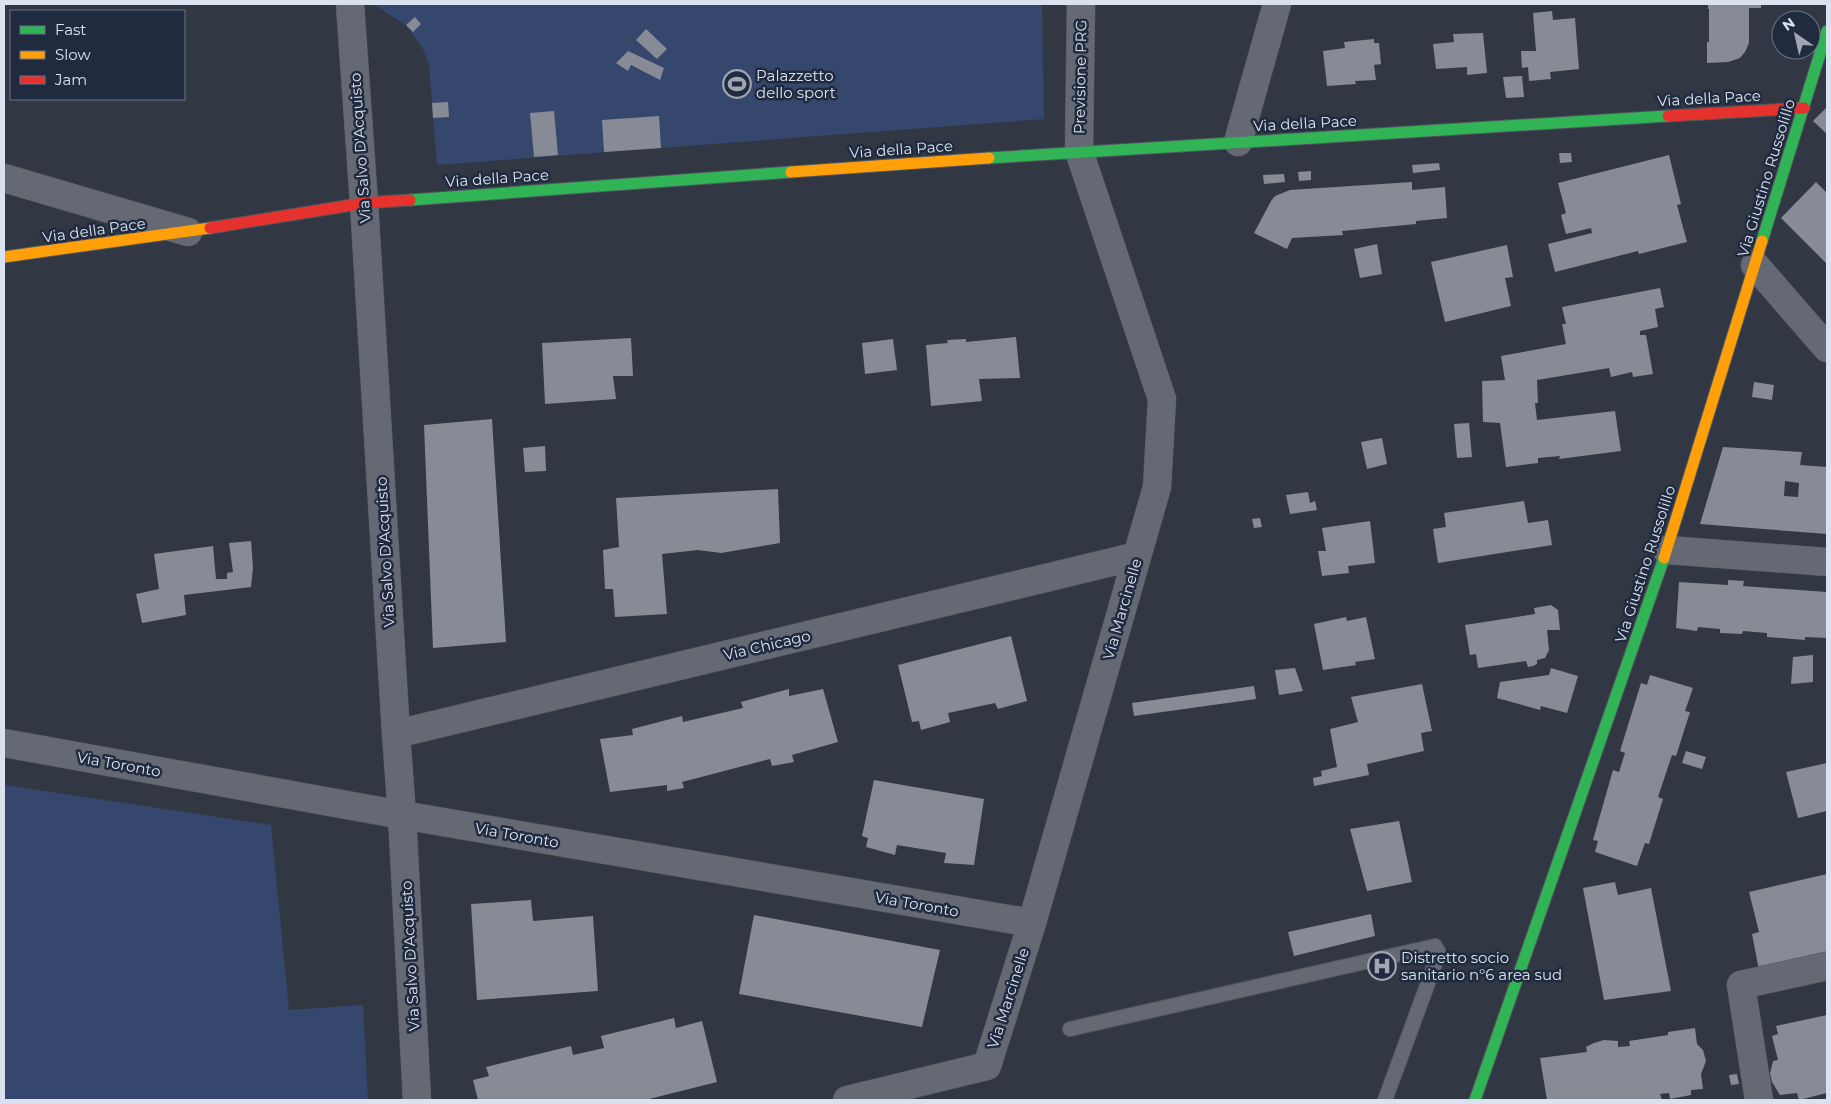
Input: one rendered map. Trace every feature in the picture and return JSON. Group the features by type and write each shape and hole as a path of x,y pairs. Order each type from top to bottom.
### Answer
{"street":[{"name":"Via Salvo D'Acquisto","path":"350,4 402,815 417,1100"},
{"name":"Previsione PRG","path":"1079,151 1081,4"},
{"path":"1238,142 1277,4"},
{"name":"Via Giustino Russolillo","path":"1476,1100 1667,550 1827,31"},
{"name":"Via della Pace","path":"4,257 188,232 364,203 1079,151 1804,108"},
{"name":"Via Marcinelle","path":"848,1100 987,1066 1032,924 1157,487 1162,399 1079,151"},
{"path":"4,178 188,232"},
{"path":"1755,265 1827,348"},
{"path":"1667,550 1827,562"},
{"name":"Via Chicago","path":"396,734 1137,556"},
{"name":"Via Toronto","path":"4,743 402,815 1032,924"},
{"path":"1759,1100 1741,985 1827,966"}],"lane":[{"path":"1070,1029 1435,946 1439,953 1385,1100"}],"shaded area":[{"name":"Palazzetto dello sport","path":"367,4 1042,4 1044,119 437,165 429,65 423,49 406,25 376,6"},
{"path":"4,785 271,825 289,1010 363,1005 368,1100 4,1100"}],"building":[{"path":"1708,4 1761,4 1761,8 1749,8 1749,43 1740,58 1728,62 1707,63 1707,42 1709,42"},
{"path":"1552,11 1553,20 1575,18 1579,69 1550,72 1551,79 1529,81 1528,67 1522,68 1521,51 1536,51 1533,13"},
{"path":"415,17 421,24 413,32 406,25"},
{"path":"646,29 667,49 657,59 636,40"},
{"path":"1483,33 1487,73 1467,75 1467,67 1436,69 1433,44 1454,42 1453,34"},
{"path":"1374,39 1374,43 1379,43 1381,64 1374,65 1376,80 1355,81 1356,84 1327,86 1323,51 1345,48 1344,42"},
{"path":"628,51 664,68 660,80 631,65 628,71 616,63"},
{"path":"1522,76 1524,97 1506,98 1503,77"},
{"path":"448,102 449,117 433,118 432,103"},
{"path":"1827,107 1827,134 1813,121"},
{"path":"554,111 558,155 534,157 530,113"},
{"path":"659,116 661,148 604,152 602,120"},
{"path":"1559,153 1571,153 1572,162 1560,163"},
{"path":"1669,155 1681,204 1677,205 1687,242 1639,254 1638,251 1555,272 1548,244 1592,233 1591,228 1566,234 1561,215 1566,213 1558,183"},
{"path":"1439,163 1440,170 1413,173 1412,165"},
{"path":"1311,171 1311,180 1299,181 1298,172"},
{"path":"1284,174 1285,182 1264,184 1263,175"},
{"path":"1412,182 1412,190 1445,187 1447,218 1416,221 1416,224 1342,231 1343,235 1292,238 1287,249 1254,233 1275,196 1290,190"},
{"path":"1816,182 1827,193 1827,264 1781,218"},
{"path":"1377,244 1382,274 1360,278 1354,249"},
{"path":"1507,245 1513,277 1505,278 1511,306 1445,322 1431,262"},
{"path":"1660,288 1664,307 1655,309 1658,327 1640,331 1640,335 1646,335 1653,374 1633,377 1632,372 1611,377 1609,368 1537,380 1538,403 1535,403 1537,420 1615,411 1621,451 1559,459 1560,456 1538,458 1538,463 1506,467 1500,423 1483,422 1482,381 1505,380 1501,356 1566,344 1562,324 1566,324 1562,307"},
{"path":"1016,337 1020,378 979,379 982,401 931,406 926,345 948,343 947,340 966,339 966,342"},
{"path":"631,338 633,376 613,376 616,399 545,404 542,343"},
{"path":"893,339 897,370 865,374 862,343"},
{"path":"1754,382 1774,385 1772,400 1752,397"},
{"path":"492,419 506,642 433,648 424,425"},
{"path":"1469,423 1472,457 1457,458 1454,424"},
{"path":"1382,438 1387,464 1367,469 1361,442"},
{"path":"545,446 546,471 525,472 523,448"},
{"path":"1723,447 1802,452 1800,465 1827,467 1827,534 1700,524","holes":["1785,481 1799,483 1798,497 1784,496"]},
{"path":"778,489 780,543 721,553 698,550 662,554 667,614 615,617 613,589 605,589 603,550 619,547 616,498"},
{"path":"1308,492 1310,503 1315,501 1317,510 1290,514 1286,495"},
{"path":"1524,501 1528,523 1548,520 1552,545 1438,563 1433,529 1446,527 1444,513"},
{"path":"1260,518 1262,527 1254,528 1252,519"},
{"path":"1370,521 1375,563 1348,566 1349,573 1322,576 1318,551 1326,551 1322,528"},
{"path":"251,541 253,567 251,587 184,595 186,615 142,623 136,594 159,589 154,554 213,546 216,579 227,579 227,573 233,572 229,543"},
{"path":"1728,580 1744,581 1743,586 1827,592 1827,638 1805,637 1805,640 1767,637 1767,633 1743,631 1742,634 1720,633 1720,629 1698,627 1697,631 1676,628 1679,582 1728,585"},
{"path":"1551,605 1558,610 1560,630 1547,630 1549,650 1545,658 1537,660 1537,664 1528,667 1526,661 1478,668 1476,654 1470,655 1465,625 1535,614 1534,608"},
{"path":"1346,617 1347,621 1366,617 1375,659 1355,662 1356,665 1323,670 1314,624"},
{"path":"1011,636 1027,701 998,709 995,703 948,713 950,722 921,730 919,721 912,722 898,665"},
{"path":"1813,655 1813,682 1791,684 1793,657"},
{"path":"1295,668 1303,691 1279,695 1275,670"},
{"path":"1551,668 1578,676 1567,713 1541,706 1540,710 1497,698 1500,682 1549,675"},
{"path":"1650,675 1693,688 1685,711 1690,712 1676,756 1672,755 1658,797 1663,799 1649,844 1645,843 1637,866 1595,852 1598,841 1593,840 1613,770 1619,772 1625,753 1620,751 1641,683 1647,685"},
{"path":"1422,684 1432,731 1421,733 1424,751 1367,764 1369,775 1314,786 1313,778 1322,776 1321,771 1337,767 1330,729 1358,722 1351,697"},
{"path":"1254,686 1256,699 1134,716 1132,703"},
{"path":"789,689 789,696 823,689 838,742 792,755 794,762 772,766 770,759 682,782 684,788 667,791 667,785 610,792 600,739 633,735 632,729 682,716 683,722 743,708 741,702"},
{"path":"1686,751 1706,757 1702,769 1682,763"},
{"path":"1827,763 1827,811 1798,818 1786,772"},
{"path":"874,780 984,799 974,865 944,863 946,853 897,845 895,855 866,847 868,838 862,836"},
{"path":"1399,821 1412,882 1367,891 1350,829"},
{"path":"1827,874 1827,954 1821,956 1820,953 1808,956 1808,958 1759,970 1752,934 1759,932 1749,892"},
{"path":"1615,882 1618,895 1651,888 1671,991 1604,1000 1583,888"},
{"path":"531,900 533,921 593,916 598,991 477,1000 471,904"},
{"path":"1371,914 1375,936 1294,956 1288,932"},
{"path":"754,915 940,950 922,1027 739,994"},
{"path":"1827,1015 1827,1093 1799,1100 1797,1093 1780,1095 1772,1082 1770,1073 1773,1061 1778,1060 1772,1036 1778,1034 1776,1026"},
{"path":"674,1018 676,1028 702,1021 717,1082 645,1100 478,1100 473,1080 489,1076 486,1067 571,1046 573,1055 604,1048 601,1036"},
{"path":"1695,1028 1697,1044 1703,1050 1706,1061 1701,1074 1703,1089 1691,1090 1691,1095 1670,1099 1669,1093 1660,1094 1662,1100 1547,1100 1540,1058 1587,1052 1586,1047 1604,1040 1618,1041 1618,1047 1630,1046 1629,1041 1668,1035 1668,1032"},
{"path":"1737,1074 1739,1084 1731,1085 1729,1075"}],"traffic: fast":[{"path":"1762,241 1827,31"},
{"path":"989,158 1668,116"},
{"path":"410,200 791,172"},
{"path":"1475,1100 1664,558"}],"traffic: slow":[{"path":"791,172 989,158"},
{"path":"4,257 210,228"},
{"path":"1664,558 1762,241"}],"traffic: jam":[{"path":"1668,116 1804,108"},
{"path":"210,228 364,203 410,200"}],"place":[{"name":"Palazzetto dello sport","path":"737,84"},
{"name":"Distretto socio sanitario n°6 area sud","path":"1382,966"}]}
